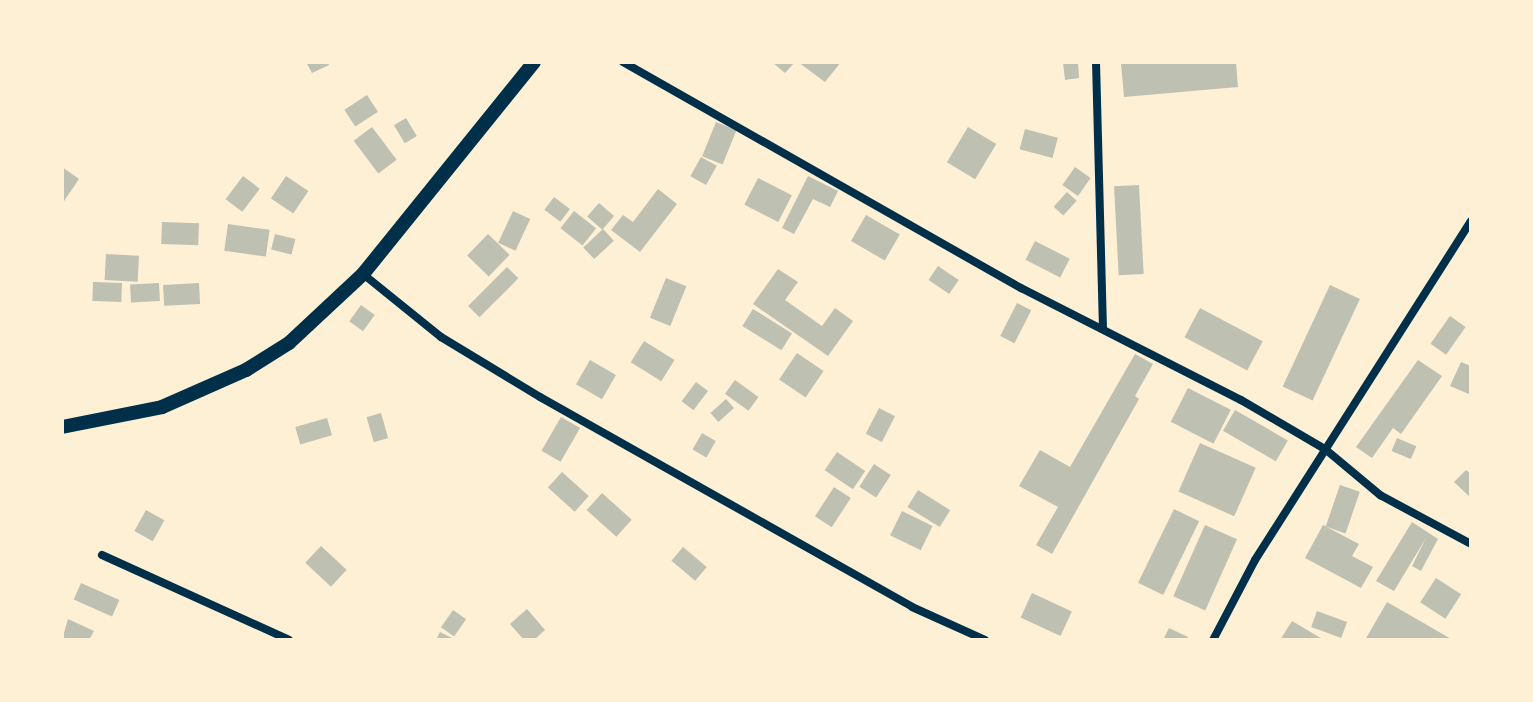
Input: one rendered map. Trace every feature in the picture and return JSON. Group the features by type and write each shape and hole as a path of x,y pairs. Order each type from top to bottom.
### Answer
{"street":[{"path":"62,427 162,407 246,370 289,343 363,274 534,62"},
{"path":"623,62 1021,288 1103,328 1325,449 1380,495 1471,544"},
{"path":"1096,62 1103,328"},
{"path":"1213,640 1255,560 1471,221"},
{"path":"363,274 441,337 540,397 912,607 985,640"},
{"path":"102,555 289,640"}],"building":[{"path":"306,62 328,62 329,65 312,73"},
{"path":"772,62 795,62 785,73"},
{"path":"798,62 841,62 825,82"},
{"path":"1063,62 1078,62 1079,78 1065,80"},
{"path":"1236,62 1238,87 1124,97 1121,63"},
{"path":"367,95 378,112 355,126 344,110"},
{"path":"406,118 417,136 405,143 394,125"},
{"path":"716,122 736,130 723,165 702,156"},
{"path":"372,127 397,160 378,174 354,141"},
{"path":"968,127 996,144 975,179 947,162"},
{"path":"1025,129 1058,138 1052,158 1020,149"},
{"path":"701,157 717,166 706,185 690,176"},
{"path":"62,167 79,179 62,204"},
{"path":"1075,167 1091,178 1078,196 1062,185"},
{"path":"243,176 260,189 242,212 226,199"},
{"path":"286,176 308,191 293,213 271,198"},
{"path":"808,176 838,191 830,207 813,199 794,234 782,228"},
{"path":"758,178 792,195 778,222 744,205"},
{"path":"1139,185 1144,274 1119,275 1114,186"},
{"path":"658,189 677,204 640,252 611,230 623,215 633,222"},
{"path":"1067,192 1077,201 1063,216 1054,207"},
{"path":"554,197 570,209 560,222 544,210"},
{"path":"599,203 614,216 602,230 587,217"},
{"path":"513,211 530,219 515,251 498,243"},
{"path":"574,211 596,228 583,246 560,228"},
{"path":"866,215 900,234 885,260 851,241"},
{"path":"162,222 199,223 198,245 161,244"},
{"path":"228,224 270,230 266,257 224,251"},
{"path":"603,229 614,241 594,259 583,247"},
{"path":"275,234 295,239 292,255 271,250"},
{"path":"488,234 510,255 489,276 467,256"},
{"path":"1035,241 1070,259 1060,277 1025,260"},
{"path":"106,254 139,256 138,282 105,280"},
{"path":"938,266 959,280 949,294 928,280"},
{"path":"507,267 518,278 479,317 468,306"},
{"path":"778,269 798,282 785,300 822,326 835,308 853,321 828,356 753,304"},
{"path":"666,278 686,286 670,326 650,318"},
{"path":"93,282 122,283 121,302 92,301"},
{"path":"159,283 160,301 131,302 130,285"},
{"path":"199,283 200,304 164,306 163,285"},
{"path":"1330,285 1360,299 1313,400 1283,387"},
{"path":"1017,303 1031,310 1014,343 1000,336"},
{"path":"361,305 375,315 363,331 349,321"},
{"path":"1200,308 1263,341 1247,370 1185,337"},
{"path":"753,309 792,333 781,350 742,326"},
{"path":"1450,316 1466,327 1446,355 1430,344"},
{"path":"644,341 675,360 661,381 631,362"},
{"path":"797,353 824,371 806,397 779,380"},
{"path":"1135,354 1153,364 1135,396 1139,399 1052,554 1036,545 1058,507 1019,486 1040,450 1070,467"},
{"path":"590,360 616,375 602,399 576,384"},
{"path":"1418,360 1442,376 1401,434 1393,428 1372,458 1356,447"},
{"path":"1461,362 1471,366 1471,395 1450,386"},
{"path":"735,380 758,397 748,411 725,394"},
{"path":"696,382 708,391 694,410 682,401"},
{"path":"1188,388 1231,410 1214,444 1171,422"},
{"path":"726,399 734,408 718,422 710,413"},
{"path":"879,408 895,416 882,442 866,434"},
{"path":"1235,410 1288,440 1276,461 1223,431"},
{"path":"381,413 388,438 374,442 367,417"},
{"path":"561,417 580,428 561,462 542,451"},
{"path":"327,418 332,435 300,444 295,427"},
{"path":"702,433 716,441 706,457 692,449"},
{"path":"1397,438 1416,446 1411,459 1392,451"},
{"path":"1200,443 1256,468 1234,516 1178,491"},
{"path":"837,452 865,471 853,489 825,470"},
{"path":"874,464 891,475 876,498 859,487"},
{"path":"1466,470 1471,474 1471,498 1454,482"},
{"path":"562,472 589,496 575,512 548,488"},
{"path":"1340,485 1360,492 1346,533 1326,527"},
{"path":"834,487 851,498 832,527 815,516"},
{"path":"918,490 950,510 940,527 907,507"},
{"path":"602,493 632,520 616,537 587,510"},
{"path":"1174,509 1199,521 1163,595 1138,583"},
{"path":"146,510 164,520 153,541 134,531"},
{"path":"902,511 933,526 921,550 890,535"},
{"path":"1412,522 1438,539 1421,571 1412,566 1426,538 1394,591 1376,581"},
{"path":"1205,525 1237,539 1205,610 1173,596"},
{"path":"1323,525 1359,544 1352,556 1373,567 1361,588 1305,558"},
{"path":"321,546 347,570 331,587 305,563"},
{"path":"683,547 707,567 695,581 671,561"},
{"path":"1436,578 1461,594 1445,619 1420,602"},
{"path":"81,583 119,600 112,617 74,599"},
{"path":"1032,593 1072,612 1060,636 1021,617"},
{"path":"1387,602 1453,640 1365,640"},
{"path":"527,609 545,630 534,640 524,640 510,624"},
{"path":"453,610 466,619 454,636 441,627"},
{"path":"1317,611 1347,622 1341,638 1311,627"},
{"path":"68,619 94,631 89,640 62,640"},
{"path":"1292,621 1324,640 1280,640"},
{"path":"1169,628 1188,637 1187,640 1163,640"},
{"path":"440,632 456,640 436,640"}]}
